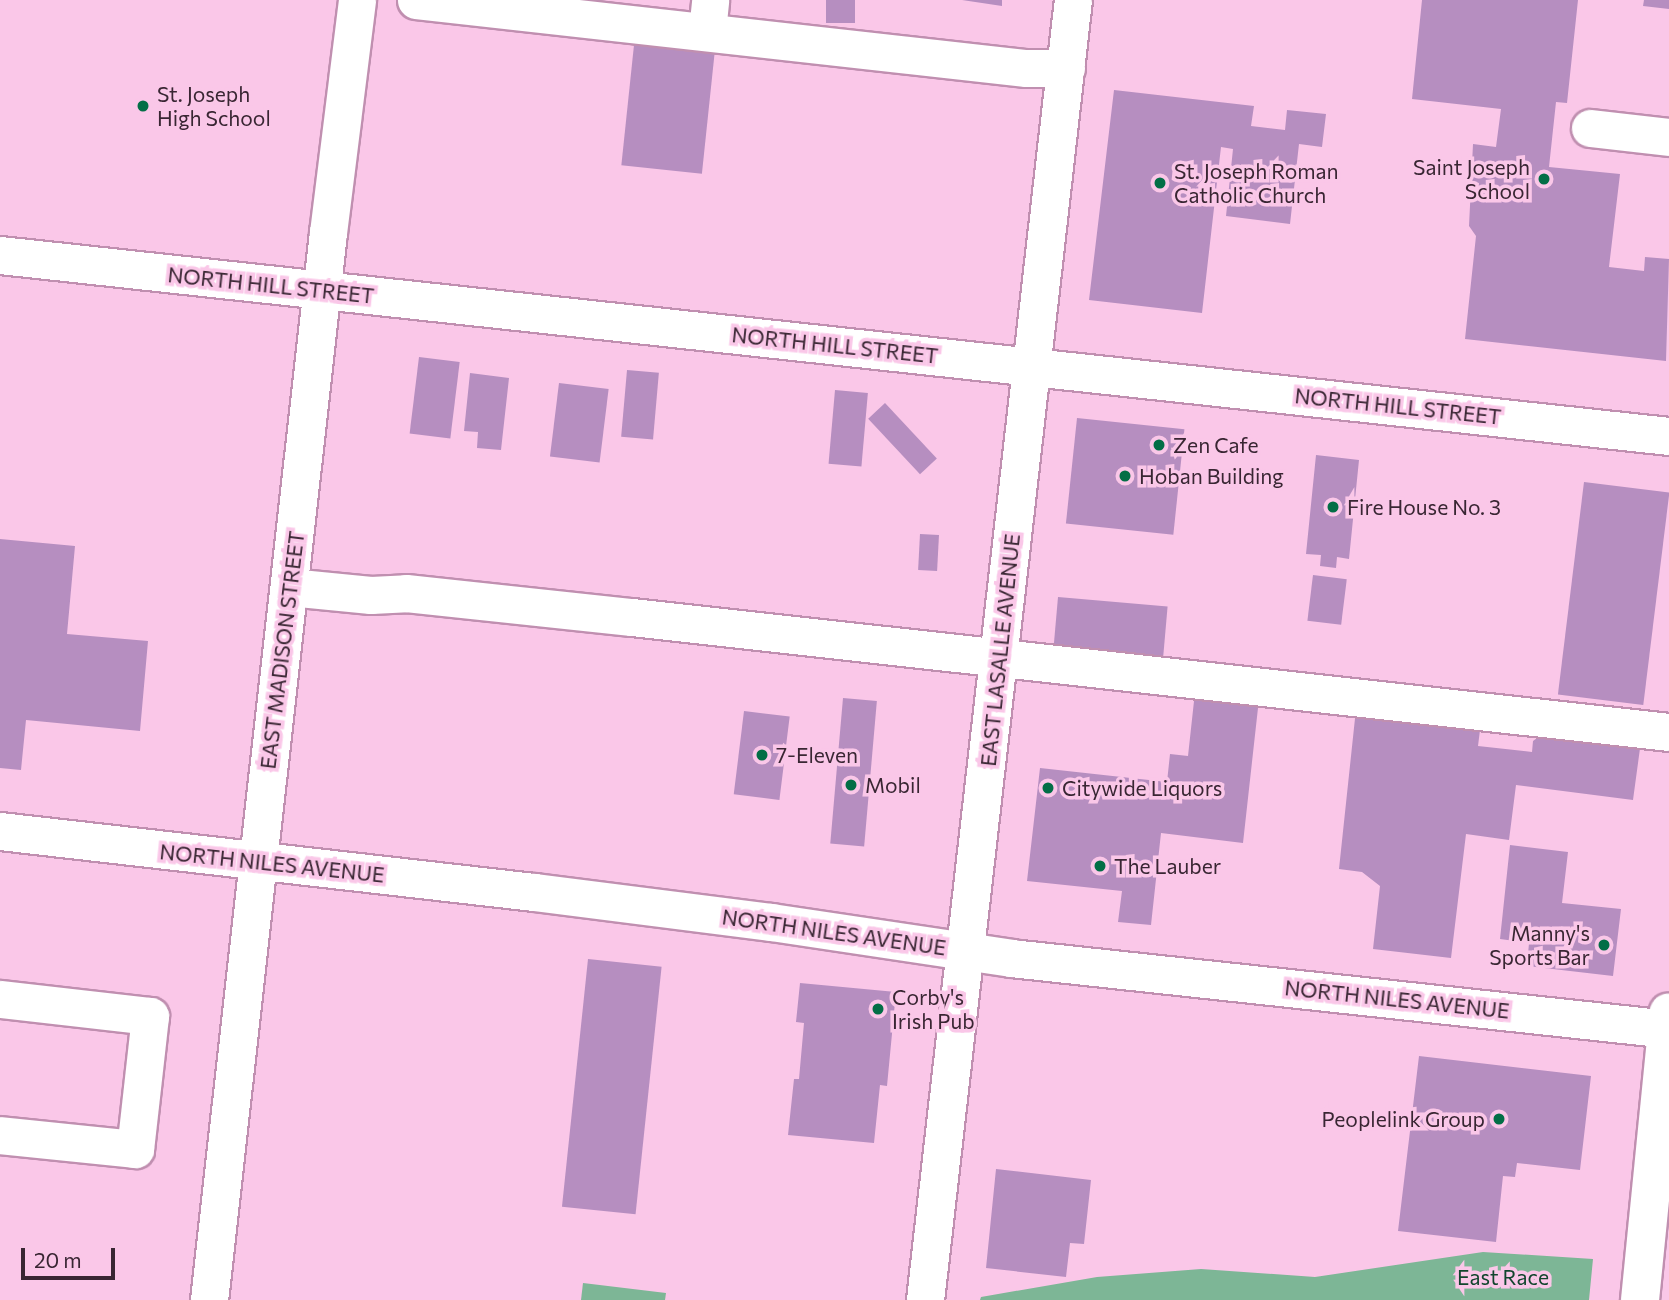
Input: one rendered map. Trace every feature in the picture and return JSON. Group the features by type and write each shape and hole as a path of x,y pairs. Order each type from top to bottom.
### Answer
{"main road":[{"path":"1640,1300 1668,1023"}],"street":[{"name":"EAST MADISON STREET","path":"209,1300 357,0"},
{"path":"416,0 708,16 1026,68 1066,68"},
{"name":"EAST LASALLE AVENUE","path":"925,1296 1073,0"},
{"path":"1590,128 1669,137"},
{"name":"NORTH HILL STREET","path":"0,256 1669,436"},
{"path":"289,587 371,595 406,593 1669,732"},
{"name":"NORTH NILES AVENUE","path":"0,831 771,922 964,951 1668,1023"},
{"path":"0,999 150,1016 135,1149 0,1135"}],"green space":[{"name":"East Race","path":"1483,1252 1593,1259 1589,1300 980,1300 981,1297 1097,1277 1201,1269 1315,1277"},
{"path":"583,1283 666,1293 665,1300 581,1300"}],"building":[{"path":"826,0 855,0 855,23 826,23"},
{"path":"962,0 1002,0 1002,6"},
{"name":"Saint Joseph School","path":"1422,0 1578,0 1567,103 1556,102 1549,167 1620,174 1609,267 1644,271 1645,257 1669,259 1666,361 1465,339 1476,236 1469,226 1473,144 1496,147 1501,109 1412,99"},
{"path":"1644,0 1669,0 1669,9 1643,6"},
{"path":"634,45 715,53 702,174 621,165"},
{"name":"St. Joseph Roman Catholic Church","path":"1114,90 1254,106 1251,126 1285,130 1287,110 1326,114 1322,147 1299,144 1290,224 1226,216 1233,149 1221,147 1202,313 1089,300"},
{"path":"419,357 460,362 450,438 410,433"},
{"path":"627,370 659,373 653,440 621,437"},
{"path":"470,373 509,378 501,450 477,448 478,432 464,431"},
{"path":"559,383 609,389 600,463 550,456"},
{"path":"835,390 868,393 861,467 829,464"},
{"path":"885,403 937,459 920,474 868,419"},
{"name":"Hoban Building","path":"1077,418 1184,429 1173,535 1066,523"},
{"name":"Fire House No. 3","path":"1316,455 1359,460 1349,559 1337,557 1336,568 1320,566 1321,555 1306,554"},
{"path":"1584,482 1669,492 1643,705 1558,694"},
{"path":"920,534 939,535 937,571 918,570"},
{"path":"0,539 75,546 67,634 148,641 140,731 26,720 21,770 0,768"},
{"path":"1313,575 1347,579 1341,625 1307,621"},
{"path":"1058,597 1168,607 1162,665 1053,656"},
{"path":"1195,692 1259,699 1243,843 1161,833 1151,925 1118,922 1122,891 1027,881 1040,768 1167,782 1170,754 1188,756"},
{"name":"Mobil","path":"843,698 877,701 864,846 830,843"},
{"path":"1356,709 1481,722 1478,746 1532,752 1533,741 1548,730 1641,741 1633,800 1516,785 1509,840 1466,834 1451,958 1373,949 1380,886 1362,872 1339,869"},
{"name":"7-Eleven","path":"744,711 790,717 779,800 734,794"},
{"path":"1510,845 1568,852 1562,903 1621,909 1613,976 1527,966 1529,943 1500,939"},
{"path":"588,959 662,967 636,1214 562,1207"},
{"path":"800,983 896,992 887,1086 880,1085 874,1143 788,1135 794,1079 799,1079 804,1023 796,1022"},
{"name":"Peoplelink Group","path":"1419,1056 1591,1076 1580,1170 1517,1163 1515,1177 1503,1176 1496,1242 1398,1231"},
{"path":"996,1169 1091,1180 1084,1244 1070,1243 1066,1277 986,1268"}],"place":[{"name":"St. Joseph High School","path":"143,106"},
{"name":"Saint Joseph School","path":"1544,179"},
{"name":"St. Joseph Roman Catholic Church","path":"1160,183"},
{"name":"Zen Cafe","path":"1159,445"},
{"name":"Hoban Building","path":"1125,476"},
{"name":"Fire House No. 3","path":"1333,507"},
{"name":"7-Eleven","path":"762,755"},
{"name":"Mobil","path":"851,785"},
{"name":"Citywide Liquors","path":"1048,788"},
{"name":"The Lauber","path":"1100,866"},
{"name":"Manny's Sports Bar","path":"1604,945"},
{"name":"Corby's Irish Pub","path":"878,1009"},
{"name":"Peoplelink Group","path":"1499,1119"}]}
